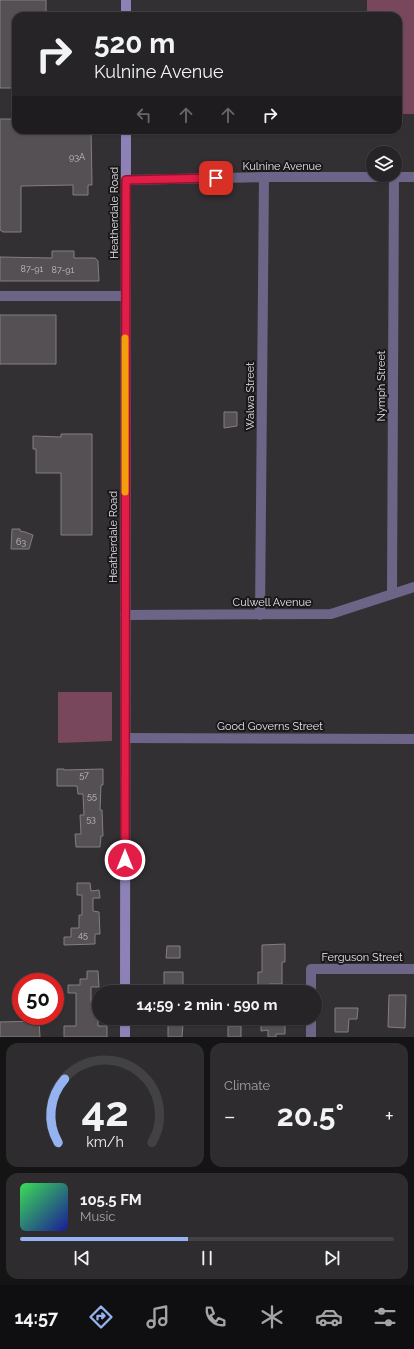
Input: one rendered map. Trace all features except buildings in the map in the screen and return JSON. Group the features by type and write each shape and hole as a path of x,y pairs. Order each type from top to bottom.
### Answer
{"main road":[{"path":"126,0 126,12"},
{"name":"Heatherdale Road","path":"125,985 126,134"},
{"path":"125,1025 125,1037"}],"street":[{"name":"Kulnine Avenue","path":"126,180 264,177 366,177"},
{"name":"Walwa Street","path":"260,614 264,177"},
{"name":"Kulnine Avenue","path":"402,177 414,177"},
{"name":"Nymph Street","path":"392,594 394,182"},
{"path":"0,296 125,296"},
{"name":"Culwell Avenue","path":"126,615 331,614 414,588"},
{"name":"Good Governs Street","path":"126,738 414,739"},
{"name":"Ferguson Street","path":"311,985 311,969 414,969"},
{"path":"311,1025 311,1037"}],"shaded area":[{"path":"367,0 414,0 414,114 402,114 402,12 367,12"},
{"path":"58,692 112,692 112,741 58,743"}],"slow traffic":[{"path":"125,338 125,492"}],"route":[{"path":"125,860 126,180 216,178"}]}
